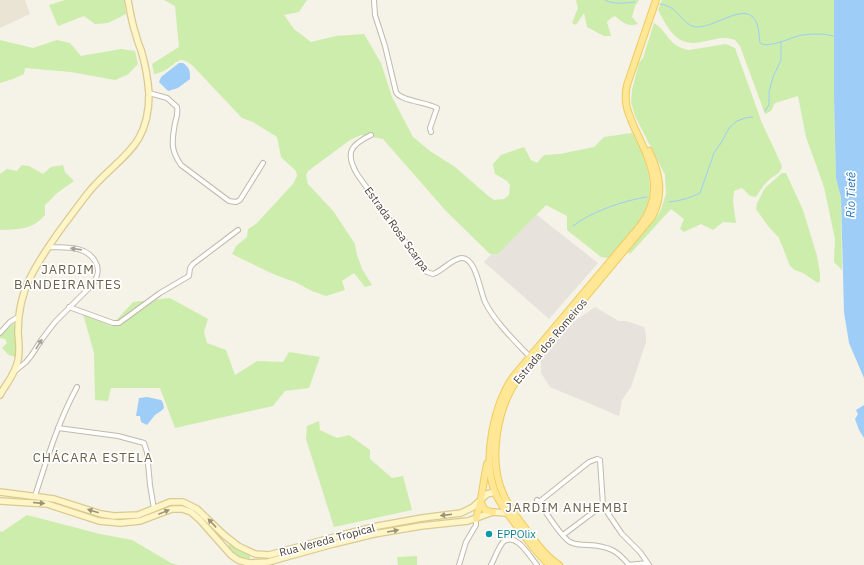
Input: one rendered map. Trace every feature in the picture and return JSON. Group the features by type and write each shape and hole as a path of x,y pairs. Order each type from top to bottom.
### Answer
{"main road":[{"name":"Estrada dos Romeiros","path":"550,565 535,549 495,492 490,475 490,452 496,418 502,397 512,378 640,226 650,209 654,195 653,175 649,160 625,106 625,91 656,0"},
{"name":"Estrada dos Romeiros","path":"559,565 543,551 508,510 496,471 495,458 500,419 508,394 519,377 644,229 658,205 660,187 657,168 646,144 633,124"},
{"path":"476,519 490,452"},
{"path":"481,500 484,509 494,512"}],"street":[{"path":"0,395 17,364 19,355 19,307 27,284 53,241 89,193 127,154 138,140 144,129 149,93 144,58 135,35 128,0"},
{"path":"374,0 375,15 384,40 396,92 399,96 426,103 437,108 430,128 431,132"},
{"path":"149,93 167,98 177,107 172,144 176,158 181,165 228,201 236,202 240,200 263,163"},
{"name":"Estrada Rosa Scarpa","path":"371,134 351,149 351,162 358,175 424,268 427,272 432,274 442,270 457,259 468,259 474,268 489,308 530,357"},
{"path":"69,307 113,323 119,323 160,293 189,276 190,268 193,264 238,230"},
{"path":"53,241 62,248"},
{"path":"13,373 28,360 46,333 98,277 98,267 87,252 80,249 49,247"},
{"path":"0,333 10,322 18,317"},
{"path":"34,496 65,410 77,387"},
{"path":"58,428 118,436 144,443 147,452 154,509"},
{"path":"599,459 601,461 603,505 622,534 640,552 648,564 628,565 615,550 573,543 563,535 538,501 589,462 599,459"},
{"name":"Rua Vereda Tropical","path":"0,492 54,499 101,514 114,516 132,516 175,502 183,502 191,505 231,541 247,551 255,554 274,555 357,531 407,521 460,513 473,507 487,494 495,492"},
{"name":"Rua Vereda Tropical","path":"0,501 47,504 100,521 113,523 140,521 172,509 182,509 190,512 200,520 234,558 248,564 268,562 333,544 381,533 420,526 468,521 494,512"},
{"path":"563,535 603,505"},
{"path":"494,512 508,510"},
{"path":"459,565 466,542 476,525 476,519"},
{"path":"491,565 503,543 509,539 522,546 537,565"},
{"path":"223,547 226,542 231,541"},
{"path":"248,564 253,559 255,554"},
{"path":"234,558 236,565"}],"shaded area":[{"path":"0,0 25,0 30,14 0,28"},
{"path":"532,211 598,263 549,319 484,262"},
{"path":"595,307 619,321 626,321 644,327 646,334 646,342 631,387 622,400 619,416 550,387 541,373 541,357 544,350 576,320"}],"green space":[{"path":"65,0 124,0 126,14 108,23 95,24 84,16 58,26 49,5"},
{"path":"164,0 307,0 299,12 284,15 294,29 311,42 336,36 364,34 381,63 392,97 413,137 430,151 455,167 494,200 504,199 509,195 510,185 507,181 495,174 493,164 501,155 524,147 531,160 537,163 544,155 560,154 594,147 604,137 632,133 643,155 649,175 650,189 648,202 644,213 629,234 608,258 601,257 567,230 567,216 546,205 498,254 490,254 446,211 383,139 361,135 350,140 308,171 306,175 308,184 334,212 355,244 362,269 372,285 365,287 354,273 342,281 345,290 326,296 273,274 232,254 236,246 247,237 248,229 256,224 293,184 297,176 296,171 281,157 277,137 253,122 242,118 188,62 181,60 165,70 154,74 152,64 179,47 175,6"},
{"path":"576,0 639,0 635,6 632,17 638,24 626,24 615,16 607,22 611,36 604,36 587,27 584,13 576,25 572,23 578,8"},
{"path":"662,0 834,0 836,178 841,198 842,270 834,262 835,239 824,187 806,137 798,96 775,103 771,111 765,114 740,46 735,40 723,38 692,43 685,42 675,36 667,26 658,10"},
{"path":"654,23 663,30 672,42 682,48 689,50 726,44 735,48 762,123 782,166 777,175 767,182 756,197 750,196 742,188 734,191 733,201 736,223 723,222 713,230 701,224 684,232 680,229 684,219 671,209 630,254 628,252 660,212 666,194 665,175 635,116 631,102 632,90 639,63 643,58"},
{"path":"0,40 33,48 57,40 70,43 81,56 121,49 135,51 138,64 127,75 115,80 71,72 25,68 24,74 0,83"},
{"path":"22,165 29,166 43,174 51,167 63,165 65,172 74,181 57,193 45,205 45,215 35,224 20,229 0,230 0,174 7,169 17,171"},
{"path":"782,173 786,173 803,210 817,256 820,273 820,281 818,283 790,266 779,238 756,209 757,203 765,188"},
{"path":"170,298 208,319 204,332 207,343 226,350 235,375 257,361 283,362 289,352 320,357 309,388 285,391 273,406 175,428 160,388 111,388 108,401 95,400 94,353 83,314 111,326 133,302"},
{"path":"13,324 15,325 16,357 9,355 2,348 7,343 5,339 0,338 0,336"},
{"path":"319,421 320,430 337,438 349,435 370,450 370,459 392,478 403,476 412,510 334,527 306,439 307,426"},
{"path":"27,515 100,534 132,540 171,563 178,565 0,565 0,531 2,532"},
{"path":"229,544 232,544 250,555 250,559 246,561 235,555 229,549"},
{"path":"417,556 417,565 398,565 397,557"}],"water":[{"name":"Rio Tietê","path":"834,0 864,0 864,378 849,343 844,312 841,198 836,178"},
{"path":"179,63 183,63 187,66 190,72 190,79 178,88 168,91 159,82 161,77"},
{"path":"147,397 161,400 164,408 155,415 147,425 141,422 140,416 136,416 139,398"},
{"path":"864,405 864,438 855,419 858,414 856,410"}],"waterway":[{"path":"605,0 616,3 635,2"},
{"path":"660,4 672,9 689,25 699,27 743,13 750,15 755,20 757,25 760,43 769,45 802,35 821,34 833,36"},
{"path":"765,111 769,105 769,92 773,77 781,60 781,42"},
{"path":"669,202 685,199 700,193 714,153 729,128 737,121 753,117"},
{"path":"573,226 598,211 608,207 647,197"}],"place":[{"name":"EPPOlix","path":"489,534"}],"district":[{"name":"JARDIM BANDEIRANTES","path":"68,276"},
{"name":"CHÁCARA ESTELA","path":"93,457"},
{"name":"JARDIM ANHEMBI","path":"567,507"}]}
